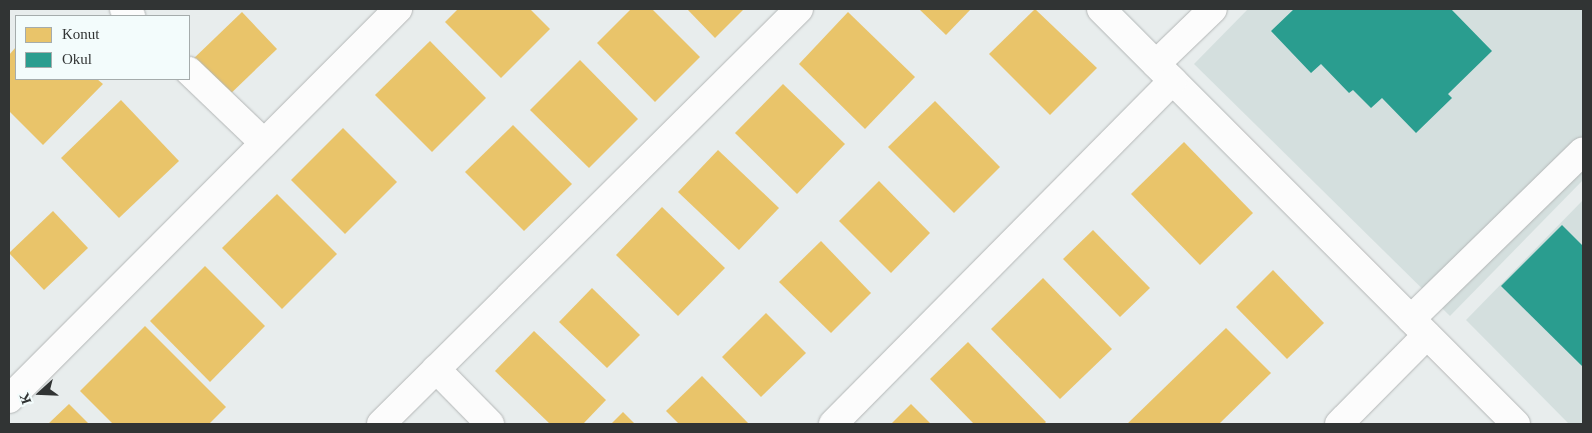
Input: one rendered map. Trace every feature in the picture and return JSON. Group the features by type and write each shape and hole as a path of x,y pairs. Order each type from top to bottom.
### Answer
{"street":[{"path":"9,399 398,9"},
{"path":"381,424 799,9"},
{"path":"1101,9 1516,424"},
{"path":"833,424 1165,73 1213,9"},
{"path":"190,72 264,142"},
{"path":"1339,424 1419,327 1583,151"},
{"path":"436,369 490,424"}],"shaded area":[{"path":"1248,9 1583,9 1583,180 1450,316 1194,64"},
{"path":"1583,200 1583,424 1569,424 1466,320"}],"building: Konut":[{"path":"458,9 530,9 550,29 501,78 445,22"},
{"path":"631,9 652,9 700,57 655,102 597,43"},
{"path":"687,9 744,9 715,38"},
{"path":"919,9 971,9 946,35"},
{"path":"1035,9 1097,68 1050,115 989,54"},
{"path":"242,12 277,49 225,99 190,62"},
{"path":"848,12 915,77 865,129 799,64"},
{"path":"430,41 486,98 432,152 375,95"},
{"path":"15,48 15,80 98,80 103,84 43,145 9,111 9,55"},
{"path":"580,60 638,119 589,168 530,110"},
{"path":"783,84 845,144 797,194 735,133"},
{"path":"121,100 179,161 119,218 61,158"},
{"path":"935,101 1000,167 954,213 888,147"},
{"path":"513,125 572,184 524,231 465,172"},
{"path":"343,128 397,182 345,234 291,180"},
{"path":"1184,142 1253,213 1200,265 1131,194"},
{"path":"718,150 779,208 739,250 678,192"},
{"path":"879,181 930,233 891,273 839,221"},
{"path":"277,194 337,254 282,309 222,248"},
{"path":"662,207 725,268 678,316 616,255"},
{"path":"53,211 88,248 44,290 9,253"},
{"path":"1093,230 1150,288 1120,317 1063,259"},
{"path":"821,241 871,293 831,333 779,282"},
{"path":"205,266 265,326 210,382 150,321"},
{"path":"1273,270 1324,323 1287,359 1236,307"},
{"path":"1043,278 1112,349 1060,399 991,329"},
{"path":"592,288 640,335 607,368 559,322"},
{"path":"766,313 806,353 761,397 722,357"},
{"path":"145,326 226,407 209,424 113,424 80,391"},
{"path":"1226,328 1271,373 1219,424 1127,424"},
{"path":"534,331 606,400 583,424 550,424 495,371"},
{"path":"968,342 1046,422 1044,424 974,424 930,379"},
{"path":"702,376 749,424 679,424 666,411"},
{"path":"69,404 89,424 48,424"},
{"path":"911,404 931,424 891,424"},
{"path":"623,412 635,424 611,424"}],"building: Okul":[{"path":"1294,9 1451,9 1492,51 1448,94 1452,98 1416,133 1382,98 1371,108 1353,90 1349,93 1321,64 1311,73 1271,31"},
{"path":"1562,225 1583,246 1583,367 1501,286"}]}
